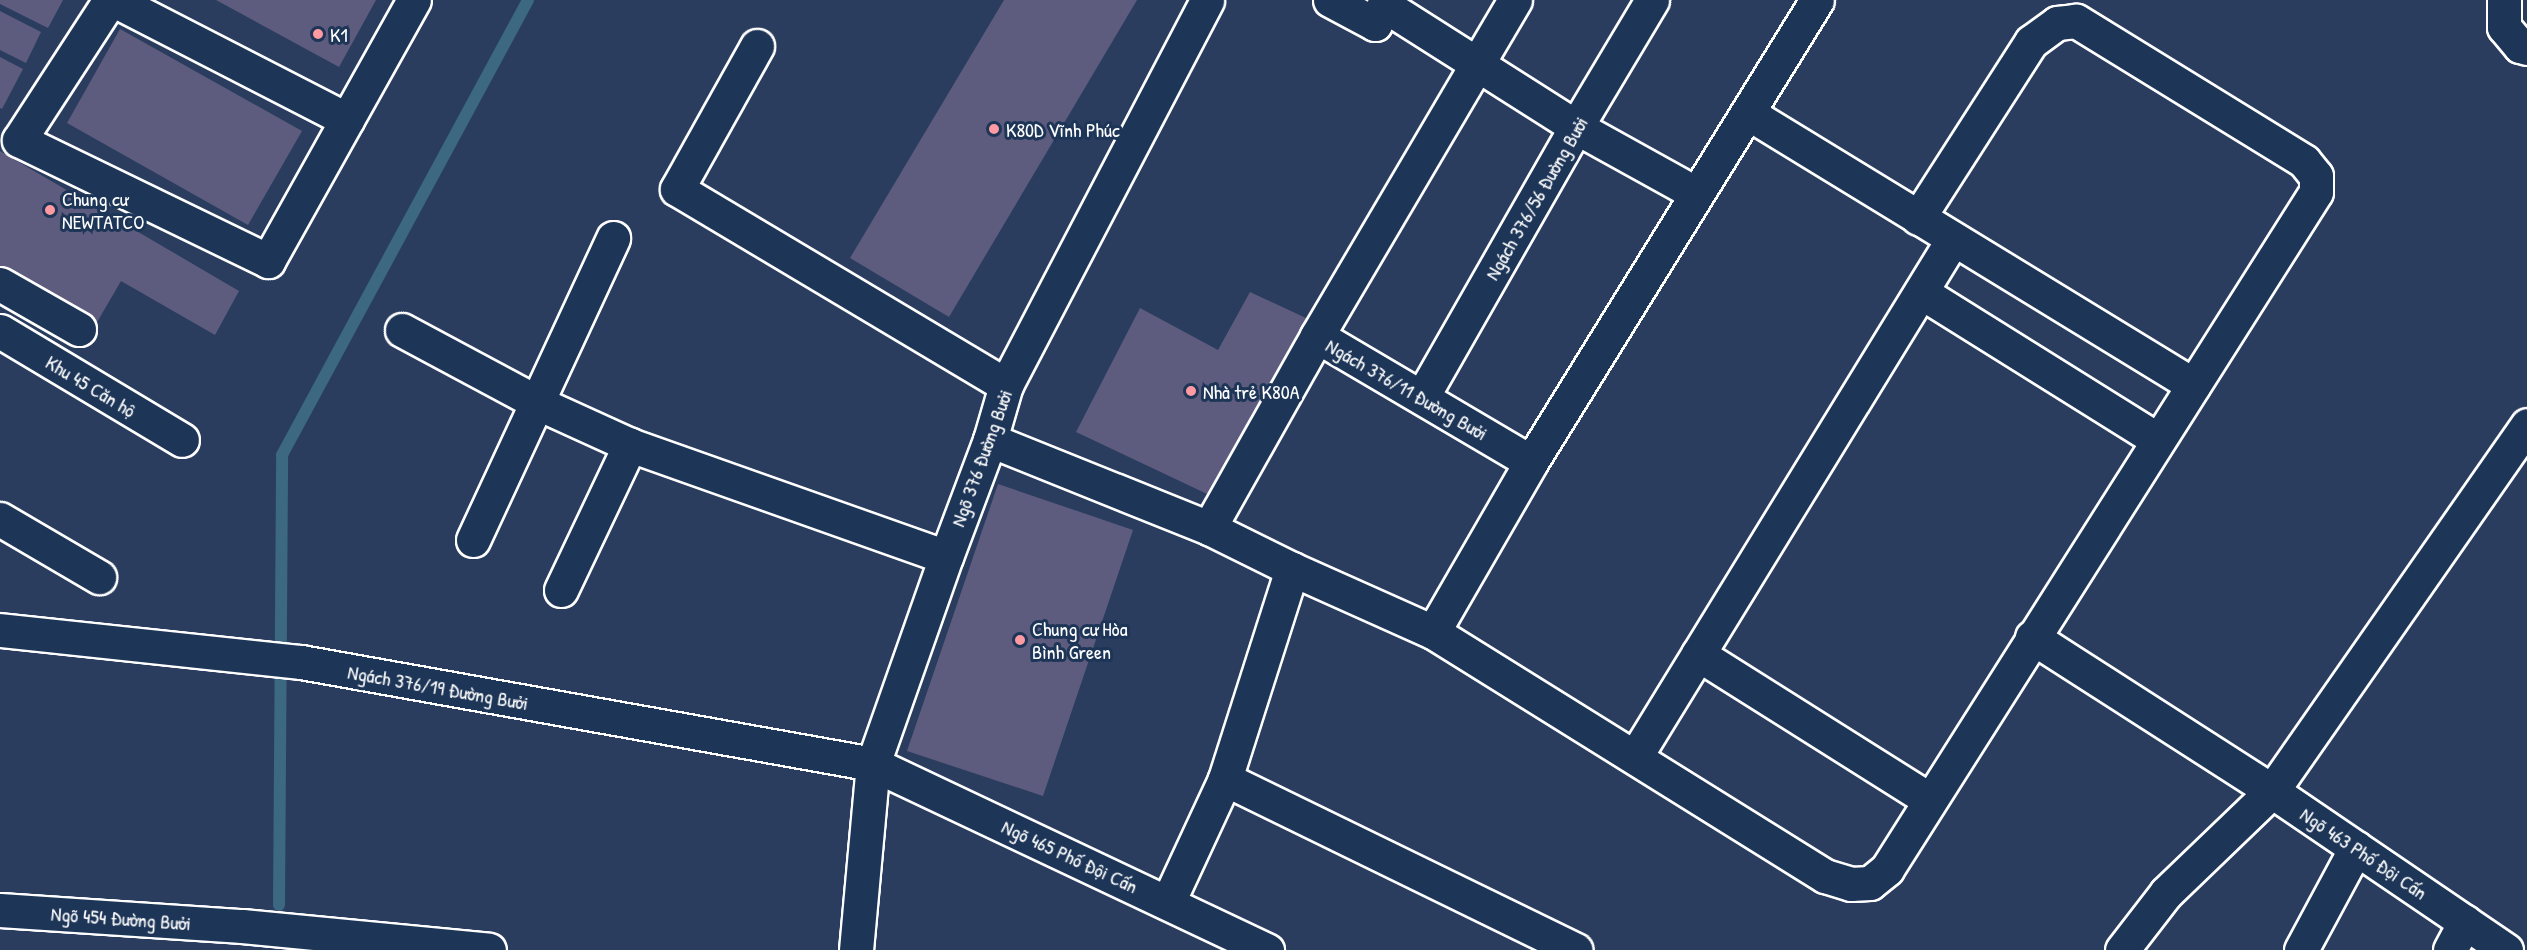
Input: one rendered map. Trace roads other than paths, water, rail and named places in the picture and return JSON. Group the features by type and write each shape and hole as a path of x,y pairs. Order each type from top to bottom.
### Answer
{"street":[{"path":"347,120 112,0 19,140 268,261 347,120 414,0"},
{"name":"Ngõ 376 Đường Bưởi","path":"856,950 873,764 946,556 990,440 1006,385 1207,0"},
{"path":"1329,0 1375,24 1386,2 1576,127 1695,193"},
{"path":"1317,336 1476,62 1515,0"},
{"name":"Ngách 376/56 Đường Bưởi","path":"1422,397 1576,127 1652,0"},
{"path":"1433,633 1532,462 1695,193 1748,114 1817,0"},
{"path":"2504,0 2504,27 2520,46 2527,48"},
{"path":"990,440 1209,528 1292,569 1433,633 1825,876 1851,884 1870,883 1887,869 2316,192 2316,176 2304,161 2076,21 2057,23 2031,42 1918,218"},
{"path":"757,46 677,189 1006,385"},
{"path":"1748,114 2193,385"},
{"path":"473,540 613,238"},
{"path":"1635,758 1953,239"},
{"path":"0,284 79,329"},
{"path":"1921,292 2158,440"},
{"path":"402,330 538,403 630,445 946,556"},
{"name":"Khu 45 Căn hộ","path":"0,331 182,440"},
{"name":"Ngách 376/11 Đường Bưởi","path":"1209,528 1317,336 1532,462"},
{"path":"2122,950 2166,893 2272,790 2527,425"},
{"path":"561,591 630,445"},
{"path":"0,519 99,577"},
{"path":"1168,902 1226,779 1292,569"},
{"name":"Ngách 376/19 Đường Bưởi","path":"0,630 301,662 873,764"},
{"name":"Ngõ 463 Phố Đội Cấn","path":"2032,637 2272,790 2356,848 2457,936 2506,950"},
{"path":"1698,654 1930,800"},
{"name":"Ngõ 465 Phố Đội Cấn","path":"873,764 1267,950"},
{"path":"1226,779 1575,950"},
{"path":"2301,950 2356,848"},
{"name":"Ngõ 454 Đường Bưởi","path":"0,910 242,926 489,950"}],"waterway":[{"path":"279,905 282,455 528,0"}],"place":[{"name":"K1","path":"318,34"},
{"name":"K80D Vĩnh Phúc","path":"994,129"},
{"name":"Chung cư NEWTATCO","path":"50,210"},
{"name":"Nhà trẻ K80A","path":"1191,391"},
{"name":"Chung cư Hòa Bình Green","path":"1020,640"}]}
